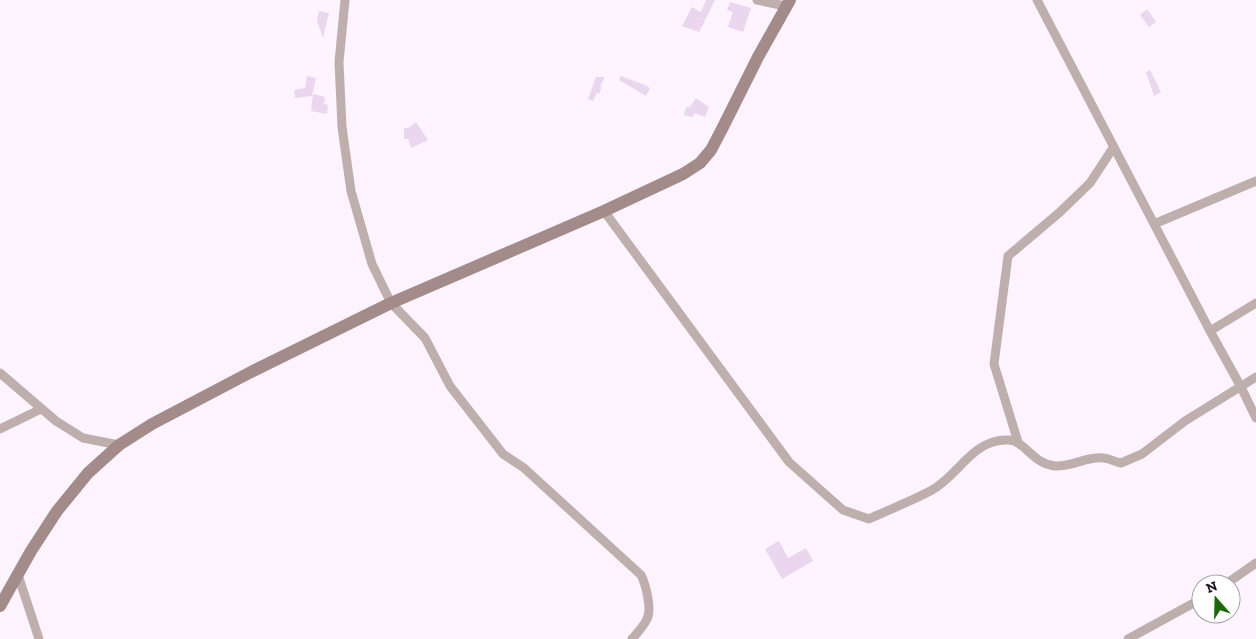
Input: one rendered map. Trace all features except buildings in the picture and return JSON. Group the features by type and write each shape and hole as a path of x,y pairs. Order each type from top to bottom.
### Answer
{"main road":[{"path":"0,606 57,512 75,487 119,445 152,424 251,372 391,303 604,211 683,174 700,163 711,150 787,3"}],"street":[{"path":"345,0 339,62 350,191 372,264 391,303 425,338 450,386 503,454 524,468 641,575 646,584 649,613 646,622 632,639"},
{"path":"756,0 787,3"},
{"path":"1037,0 1113,148 1210,331 1242,387 1256,418"},
{"path":"1018,442 994,364 1008,256 1060,212 1090,183 1113,148"},
{"path":"1154,224 1256,181"},
{"path":"604,211 789,462 843,510 869,519 932,490 942,483 967,457 981,447 998,441 1010,440 1018,442 1035,458 1043,463 1054,466 1066,466 1103,458 1121,463 1142,454 1185,421 1256,377"},
{"path":"1210,331 1256,303"},
{"path":"0,373 56,421 83,438 119,445"},
{"path":"0,429 41,409"},
{"path":"1240,574 1256,563"},
{"path":"18,574 39,639"},
{"path":"1128,639 1191,604"}]}
